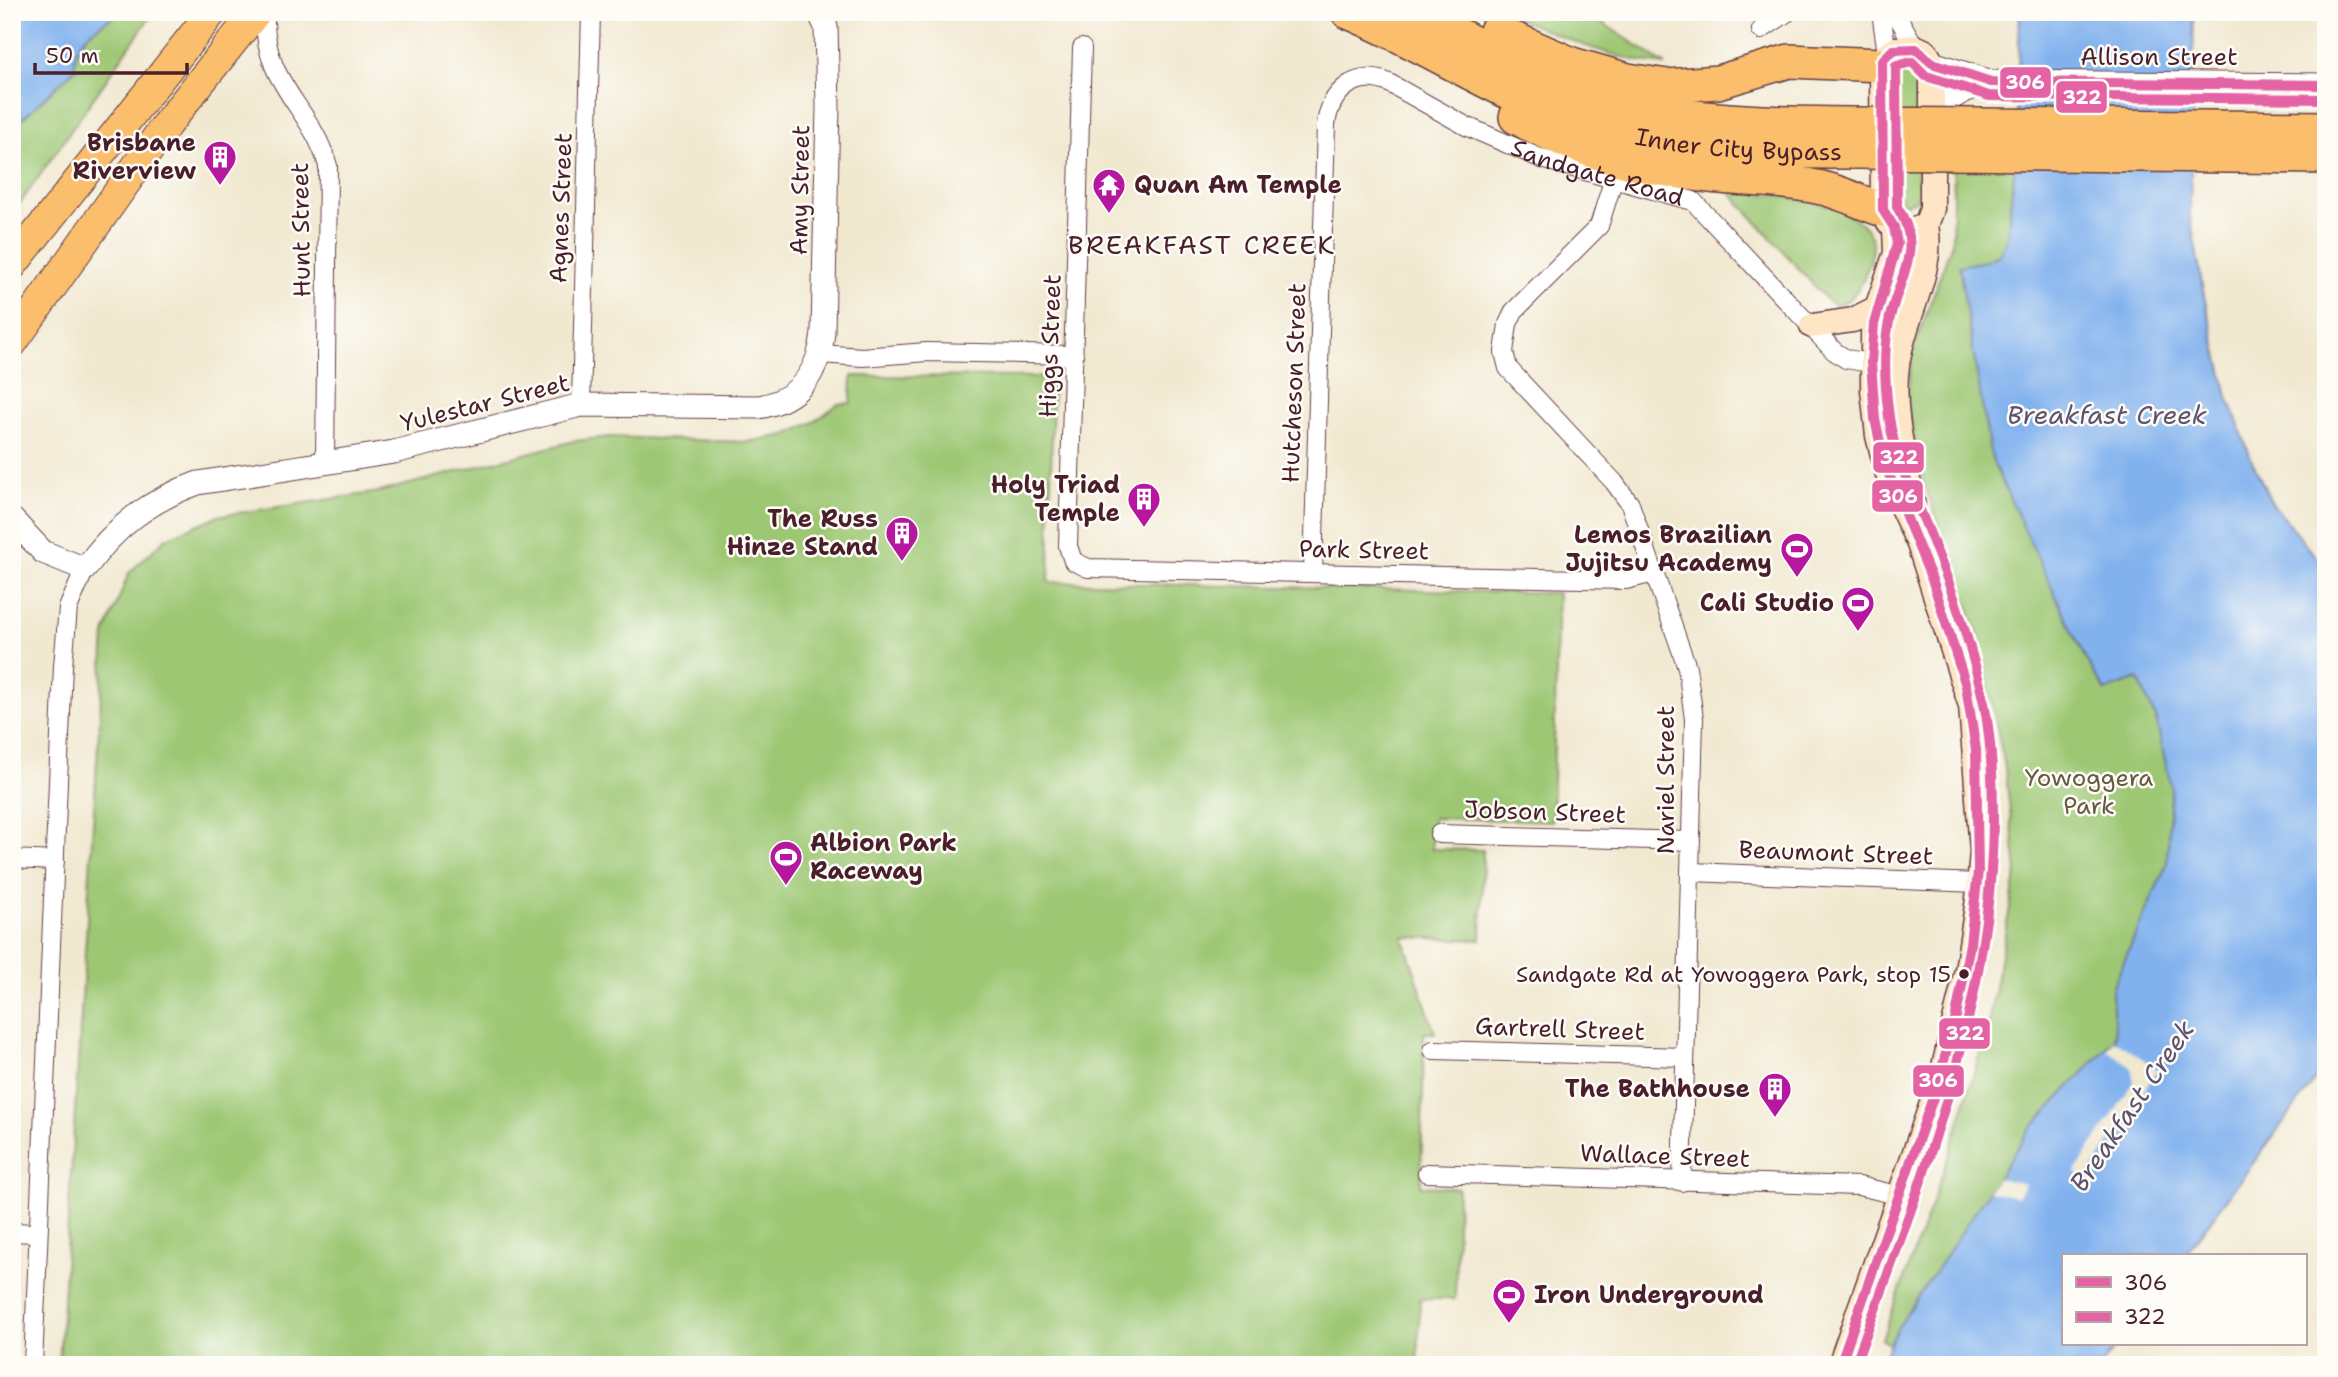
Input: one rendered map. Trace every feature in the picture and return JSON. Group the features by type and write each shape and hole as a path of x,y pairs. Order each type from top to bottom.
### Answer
{"highway":[{"path":"12,265 212,12"},
{"path":"12,343 166,125 256,12"},
{"name":"Inner City Bypass","path":"1348,12 1415,42 1480,78 1581,122 1659,142 1735,152 1854,138 2326,128"},
{"name":"Inner City Bypass","path":"1413,12 1542,78 1617,103 1720,121 1854,138 2326,157"},
{"path":"1452,12 1572,64 1647,84 1700,85 1789,61 1884,60"},
{"path":"1480,78 1495,103 1508,113 1583,148 1689,173 1821,187 1889,219"}],"main road":[{"path":"1840,1365 1942,1075 1957,1019 1976,921 1982,851 1971,706 1919,544 1890,482 1874,406 1884,365 1901,338 1929,254 1926,225 1932,209 1932,109 1923,55 1896,50 1884,60 1889,219 1896,253 1877,308 1884,365"},
{"path":"1889,219 1913,231 1926,225"},
{"path":"1812,326 1853,320 1877,308"}],"street":[{"name":"Hunt Street","path":"265,12 266,40 278,80 314,131 328,166 325,463"},
{"name":"Agnes Street","path":"580,405 591,12"},
{"path":"1761,30 1788,12"},
{"path":"1881,12 1884,60"},
{"path":"1895,12 1923,55"},
{"name":"Amy Street","path":"821,354 828,107 826,17"},
{"name":"Higgs Street","path":"1073,561 1068,545 1082,48"},
{"name":"Allison Street","path":"1923,55 1991,82"},
{"name":"Sandgate Road","path":"1356,80 1383,80 1503,144 1613,181 1671,192 1693,201 1840,356 1884,365"},
{"name":"Hutcheson Street","path":"1313,573 1326,125 1333,98 1356,80"},
{"name":"Allison Street","path":"1932,109 1956,94 1991,82 2326,85"},
{"name":"Nariel Street","path":"1613,181 1599,226 1514,311 1508,324 1505,360 1512,376 1623,492 1630,504 1686,667 1691,702 1690,872 1682,1182"},
{"path":"821,354 862,357 927,352 1074,355"},
{"name":"Yulestar Street","path":"85,569 117,528 176,491 225,477 394,452 580,405 773,405 795,394 805,384 821,354"},
{"path":"12,519 43,552 85,569 72,594 66,634 33,1365"},
{"name":"Park Street","path":"1073,561 1087,568 1626,580 1654,573"},
{"name":"Jobson Street","path":"1439,834 1690,841"},
{"path":"12,859 55,861"},
{"name":"Beaumont Street","path":"1690,872 1979,883"},
{"name":"Gartrell Street","path":"1433,1050 1685,1057"},
{"name":"Wallace Street","path":"1427,1174 1859,1186 1901,1196"},
{"path":"12,1232 37,1233"}],"green space":[{"path":"122,12 160,12 148,20 12,215 12,128 75,69 77,49 88,34"},
{"path":"1503,12 1586,12 1666,65 1603,52"},
{"path":"1905,61 1915,65 1918,72 1918,192 1916,200 1906,204 1900,200 1897,192 1896,73 1899,65"},
{"name":"Yowoggera Park","path":"1954,162 2015,163 2007,238 1999,255 1986,261 1960,266 2104,691 2138,679 2156,719 2171,787 2167,864 2113,986 2114,1040 2030,1129 1889,1344 1882,1339 1950,1153 1987,1030 2017,871 2005,768 1978,634 1923,480 1907,402 1912,353 1952,243"},
{"path":"1728,190 1809,201 1849,215 1864,226 1872,240 1872,252 1864,278 1855,293 1835,306 1827,300"},
{"name":"Albion Park Raceway","path":"852,376 1053,377 1049,582 1558,593 1552,821 1433,818 1432,849 1483,850 1481,940 1403,937 1435,1033 1424,1033 1421,1186 1458,1188 1455,1299 1420,1299 1418,1365 59,1365 105,634 129,573 166,538 218,516 379,492 574,441 609,437 746,442 786,435 814,422 838,404 851,403"}],"water":[{"path":"12,12 122,12 88,34 77,49 75,69 12,128"},
{"name":"Breakfast Creek","path":"2020,12 2194,12 2190,215 2204,296 2228,396 2250,456 2271,502 2317,558 2326,582 2326,1065 2185,1254 2062,1254 2062,1346 2116,1346 2102,1365 1880,1365 1897,1329 2030,1129 2114,1040 2113,986 2167,864 2171,787 2156,719 2138,679 2105,691 2085,658 1994,465 1989,447 1959,266 1986,261 1999,255 2007,238 2015,163"}],"pier":[{"path":"2114,1040 2158,1069 2086,1179 2075,1172 2134,1082 2131,1066 2107,1050"},
{"path":"1997,1178 2025,1184 2017,1197 1989,1191"}],"transit line":[{"name":"306","path":"1840,1365 1937,1086 1956,1016 1970,944 1978,871 1976,750 1966,686 1933,582 1885,465 1875,419 1871,362 1874,324 1897,244 1894,227 1883,210 1882,61 1893,50 1916,49 1932,63 1991,82 2326,85"},
{"name":"322","path":"1855,1365 1926,1166 1965,1032 1989,894 1993,823 1990,748 1979,682 1948,581 1896,450 1886,394 1886,338 1909,252 1906,223 1897,207 1896,66 1912,62 1926,76 1989,96 2326,99"}],"place":[{"name":"Brisbane Riverview","path":"220,187"},
{"name":"Quan Am Temple","path":"1109,215"},
{"name":"Holy Triad Temple","path":"1144,529"},
{"name":"The Russ Hinze Stand","path":"902,563"},
{"name":"Lemos Brazilian Jujitsu Academy","path":"1797,579"},
{"name":"Cali Studio","path":"1858,633"},
{"name":"Albion Park Raceway","path":"786,887"},
{"name":"Sandgate Rd at Yowoggera Park, stop 15","path":"1964,974"},
{"name":"The Bathhouse","path":"1775,1119"},
{"name":"Iron Underground","path":"1509,1325"}],"district":[{"name":"BREAKFAST CREEK","path":"1202,245"}]}
